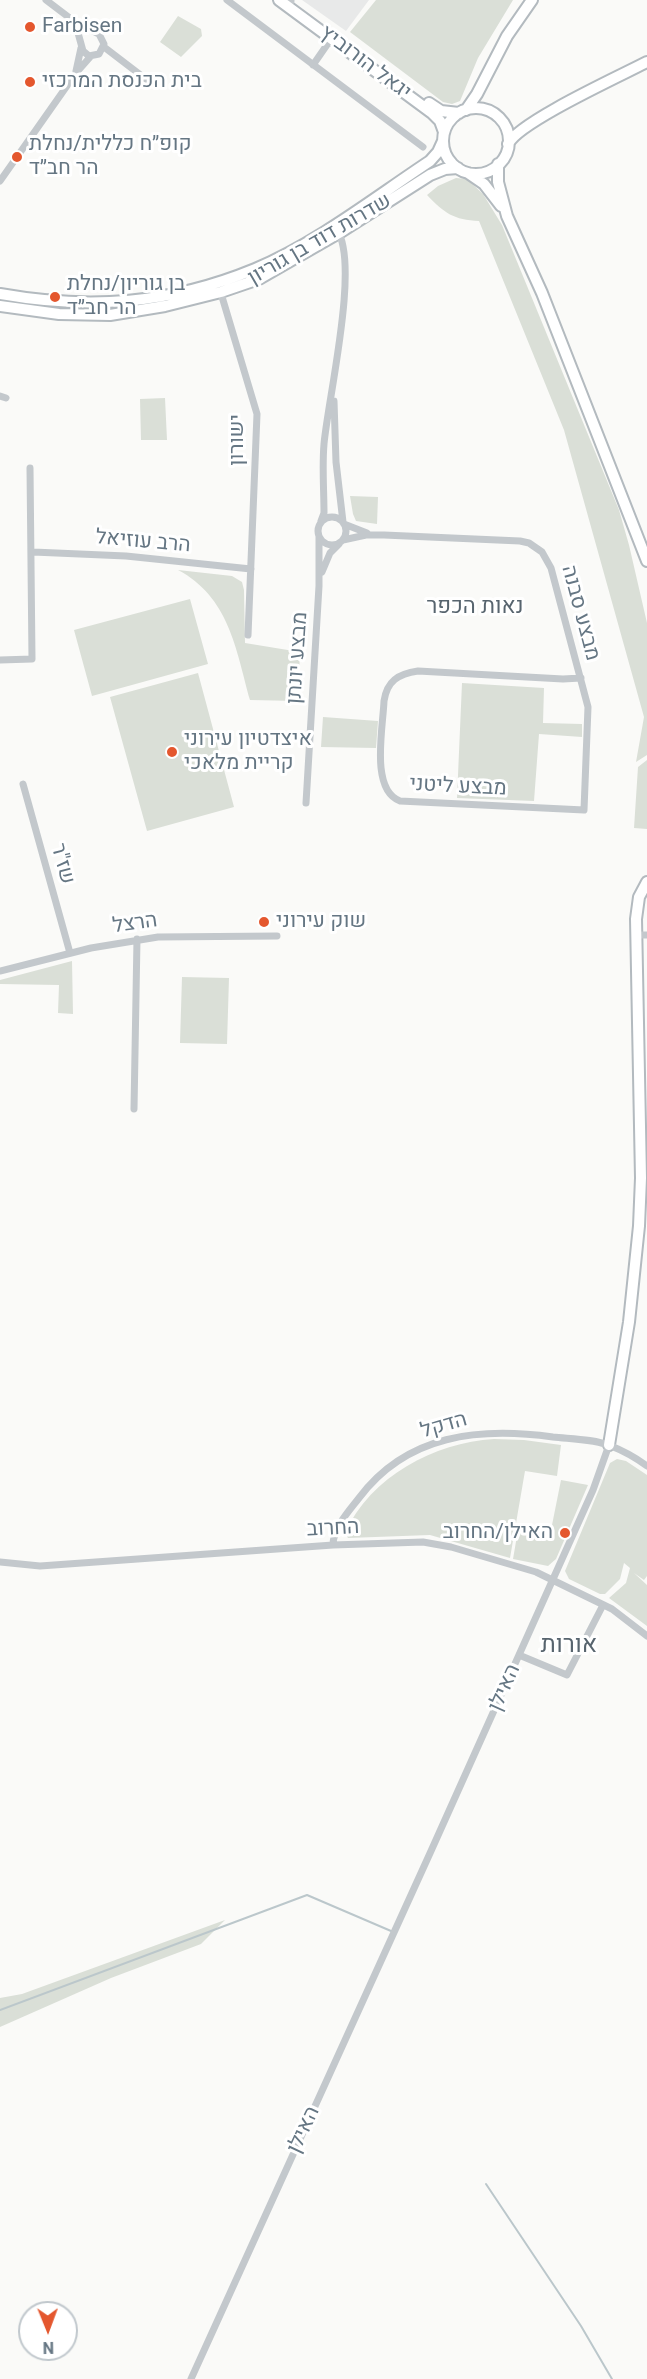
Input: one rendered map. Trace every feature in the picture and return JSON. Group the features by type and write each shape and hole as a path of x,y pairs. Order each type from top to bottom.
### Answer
{"street":[{"path":"0,181 76,73 91,56 99,54 104,47 103,38 75,22 46,0"},
{"path":"227,0 423,147"},
{"name":"יגאל הורוביץ","path":"279,0 432,113 440,121 444,136"},
{"name":"יגאל הורוביץ","path":"291,0 436,108 446,112 462,111"},
{"path":"507,216 484,184 447,157 444,136 450,121 462,111 483,83 504,42 532,0"},
{"path":"75,22 80,45 84,53 91,56"},
{"path":"76,73 80,45 86,33 95,32"},
{"path":"313,64 331,39"},
{"path":"104,47 151,82"},
{"path":"463,170 484,172 498,164 505,156 511,139 532,122 647,62"},
{"path":"483,83 482,99 489,111 502,122 507,130 508,144"},
{"path":"462,111 478,108 489,111"},
{"path":"502,122 516,125 532,122"},
{"name":"שדרות דוד בן גוריון","path":"336,229 430,161 438,152 444,136"},
{"path":"498,164 498,182 507,216 542,293 647,561"},
{"name":"שדרות דוד בן גוריון","path":"0,306 59,314 110,315 165,306 218,287 336,229 430,175 445,169 463,170"},
{"path":"335,362 334,430 343,523 346,532 341,542 327,545 319,537 317,530 324,513 324,443 335,362 345,289 345,269 336,229"},
{"name":"שדרות דוד בן גוריון","path":"0,294 60,302 110,303 218,287"},
{"name":"ישורון","path":"218,287 257,414 248,635"},
{"path":"0,660 32,659 33,552 30,468"},
{"path":"321,521 333,517 343,523"},
{"name":"מבצע סבנה","path":"343,523 361,531 384,535"},
{"name":"מבצע סבנה","path":"341,542 366,535 514,540 536,546 547,557 581,678 589,718 584,810"},
{"name":"מבצע יונתן","path":"306,803 319,586 319,537"},
{"name":"מבצע יונתן","path":"319,586 325,562 341,542"},
{"name":"הרב עוזיאל","path":"33,552 126,556 251,569"},
{"name":"מבצע ליטני","path":"581,678 418,671 400,675 388,686 384,701 381,773 384,788 393,799 400,801 584,810"},
{"name":"שז\"ר","path":"23,783 70,953"},
{"name":"האילן","path":"190,2379 519,1655 599,1476 609,1445 629,1322 639,1226 642,935 637,909 642,890 647,882"},
{"name":"הרצל","path":"0,971 137,939 169,936 277,936"},
{"path":"134,1109 137,939"},
{"name":"הדקל","path":"333,1545 334,1535 339,1526 380,1474 401,1459 438,1441 464,1435 510,1432 609,1445"},
{"path":"609,1445 647,1466"},
{"name":"החרוב","path":"0,1563 40,1566 333,1545 409,1541 437,1544 521,1566 553,1579 624,1616 647,1636"},
{"path":"519,1655 567,1675 603,1605"}],"shaded area":[{"path":"302,0 369,0 346,31"},
{"path":"376,0 513,0 478,58 460,101 452,104 443,102 350,32"},
{"path":"178,16 201,29 202,36 181,57 160,42"},
{"path":"456,178 467,179 483,194 502,225 619,510 647,623 647,755 636,762 644,717 564,430 479,221 463,219 450,214 427,195 438,186"},
{"path":"165,398 167,440 141,440 140,399"},
{"path":"350,496 378,497 377,524 356,521"},
{"path":"178,570 232,576 242,582 245,643 300,652 298,701 250,700 235,644 220,610 195,581"},
{"path":"190,599 208,664 92,696 74,630"},
{"name":"איצדטיון עירוני קריית מלאכי","path":"198,673 234,807 147,831 110,697"},
{"path":"462,683 544,688 543,723 582,724 582,737 539,734 534,801 457,798"},
{"path":"323,717 378,721 376,748 321,747"},
{"path":"647,760 647,829 634,828 638,767"},
{"path":"72,961 73,1014 58,1013 59,985 0,984 0,980"},
{"path":"182,977 229,978 227,1044 180,1043"},
{"path":"494,1439 561,1445 557,1476 525,1471 510,1558 430,1535 348,1538 345,1533 356,1513 388,1479 407,1466 449,1447"},
{"path":"617,1459 626,1461 647,1475 647,1576 644,1580 634,1573 647,1585 647,1626 609,1598 626,1583 630,1568 624,1563 620,1579 605,1594 600,1594 569,1579 565,1571 610,1463"},
{"path":"561,1480 588,1485 556,1559 548,1566 513,1559 519,1524 551,1530"},
{"path":"225,1920 201,1944 111,1978 0,2027 0,1998 22,1994"}],"waterway":[{"path":"0,2010 307,1895 391,1931"},
{"path":"486,2184 581,2326 612,2379"}],"place":[{"name":"Farbisen","path":"30,27"},
{"name":"בית הכנסת המרכזי","path":"30,82"},
{"name":"קופ״ח כללית/נחלת הר חב״ד","path":"17,157"},
{"name":"בן גוריון/נחלת הר חב״ד","path":"55,297"},
{"name":"איצדטיון עירוני קריית מלאכי","path":"172,752"},
{"name":"שוק עירוני","path":"264,922"},
{"name":"האילן/החרוב","path":"565,1533"}],"district":[{"name":"נאות הכפר","path":"475,607"},
{"name":"אורות","path":"569,1646"}]}
